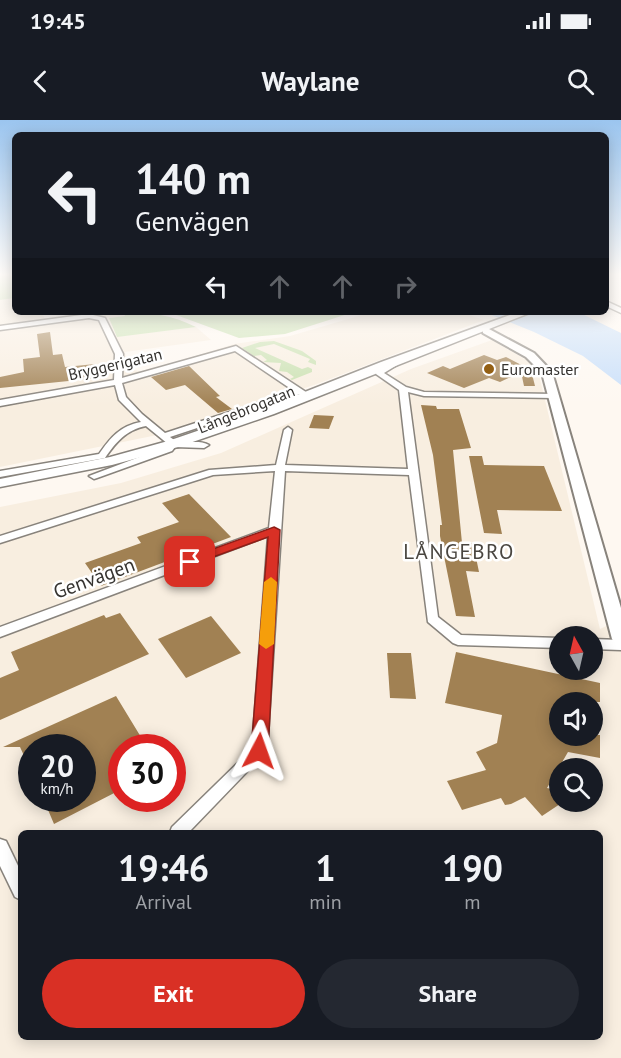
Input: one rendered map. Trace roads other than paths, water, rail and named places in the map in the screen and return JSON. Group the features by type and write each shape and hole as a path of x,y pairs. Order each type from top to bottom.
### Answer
{"main road":[{"name":"Långebrogatan","path":"0,494 94,476 204,445 250,428 345,386 380,374 510,319"},
{"name":"Långebrogatan","path":"0,483 112,460 479,331"}],"street":[{"path":"0,328 68,319"},
{"path":"102,319 119,354 118,382 122,398 169,440 184,446 204,445"},
{"path":"554,396 438,395 403,389 380,374 384,368 479,331 530,356 539,363 546,372 554,396 621,639"},
{"name":"Bryggerigatan","path":"0,402 118,382 236,348"},
{"name":"Långebrogatan","path":"236,348 305,393"},
{"path":"403,389 432,619 458,640 549,643"},
{"path":"0,474 102,456 118,433 132,426 148,423"},
{"path":"180,830 259,751 274,530 280,468 288,430"},
{"path":"94,476 169,449 169,440"},
{"path":"0,540 212,472 280,468 413,472"},
{"name":"Genvägen","path":"0,632 274,530"},
{"path":"603,644 621,645"},
{"path":"0,847 18,885"}],"water":[{"path":"501,319 592,319 621,333 621,385 583,356"}],"place":[{"name":"Euromaster","path":"489,369"}],"district":[{"name":"LÅNGEBRO","path":"459,551"}]}
